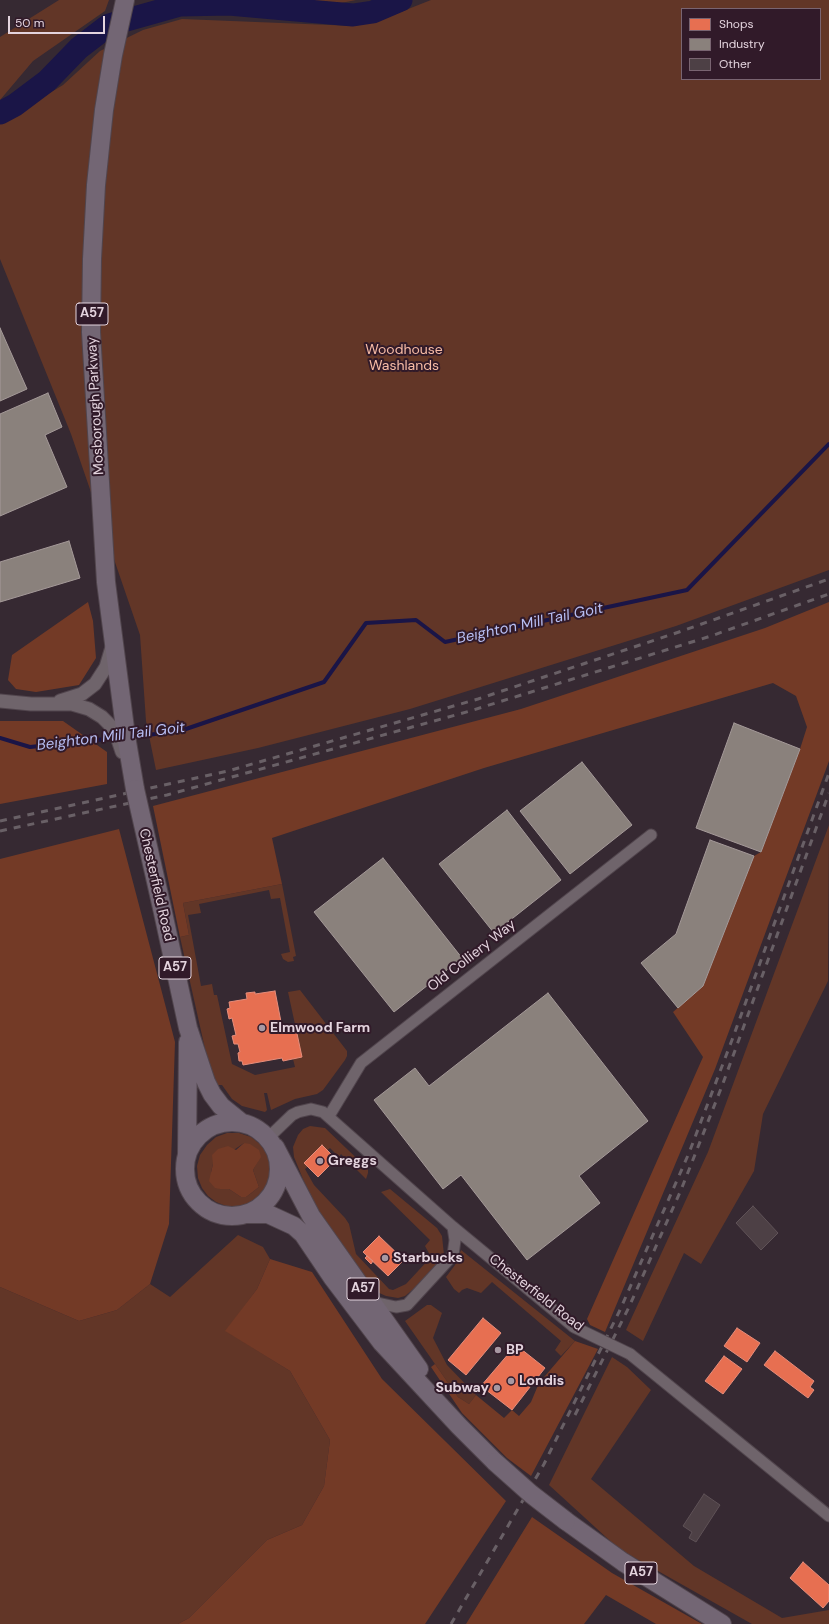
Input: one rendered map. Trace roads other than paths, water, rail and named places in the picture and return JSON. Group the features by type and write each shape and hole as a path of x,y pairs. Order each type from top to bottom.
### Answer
{"highway":[{"name":"Mosborough Parkway","path":"125,0 113,55 104,110 96,185 92,259 92,332 96,426 106,582 113,631 121,735 135,789"},
{"name":"Chesterfield Road","path":"135,789 188,1028 206,1082 212,1094 221,1106 242,1123"},
{"name":"Chesterfield Road","path":"187,1156 188,1028"},
{"name":"A57","path":"458,1426 373,1302 338,1256 311,1216 272,1142 257,1129 242,1123 229,1122 214,1126 199,1136 187,1156 185,1172 187,1181 194,1196 205,1207 214,1213 225,1215 268,1214 294,1226 303,1234 332,1277 382,1343 458,1426 495,1462 531,1494 623,1562 722,1623"},
{"name":"A57","path":"248,1214 261,1208 276,1186 279,1170 272,1142"}],"street":[{"path":"48,703 78,696 95,684 102,675 109,660 113,631"},
{"path":"0,701 31,704 72,704 89,709 106,720 121,735"},
{"name":"Old Colliery Way","path":"329,1116 361,1063 651,835"},
{"name":"Chesterfield Road","path":"272,1142 292,1115 298,1112 305,1109 317,1110 329,1116 453,1226 574,1327 630,1354 829,1516"},
{"path":"373,1302 396,1307 407,1305 454,1255 455,1240 453,1226"}],"waterway":[{"path":"0,113 15,105 47,81 79,48 109,25 180,5 229,4 353,15 373,12 401,0"},
{"name":"Beighton Mill Tail Goit","path":"131,737 180,731 324,682 366,623 416,620 445,642 687,590 829,444"},
{"name":"Beighton Mill Tail Goit","path":"0,738 30,747 116,738"}],"railway":[{"path":"0,821 228,771 478,699 679,632 829,579"},
{"path":"0,831 167,795 470,711 711,636 829,594"},
{"path":"451,1624 544,1464 620,1310 689,1153 732,1040 829,773"},
{"path":"575,1415 629,1307 681,1190 722,1086 829,793"}],"place":[{"name":"Elmwood Farm","path":"262,1028"},
{"name":"Greggs","path":"320,1161"},
{"name":"Starbucks","path":"385,1258"},
{"name":"BP","path":"498,1350"},
{"name":"Londis","path":"511,1381"},
{"name":"Subway","path":"497,1388"}],"park label":[{"name":"Woodhouse Washlands","path":"404,358"}]}
